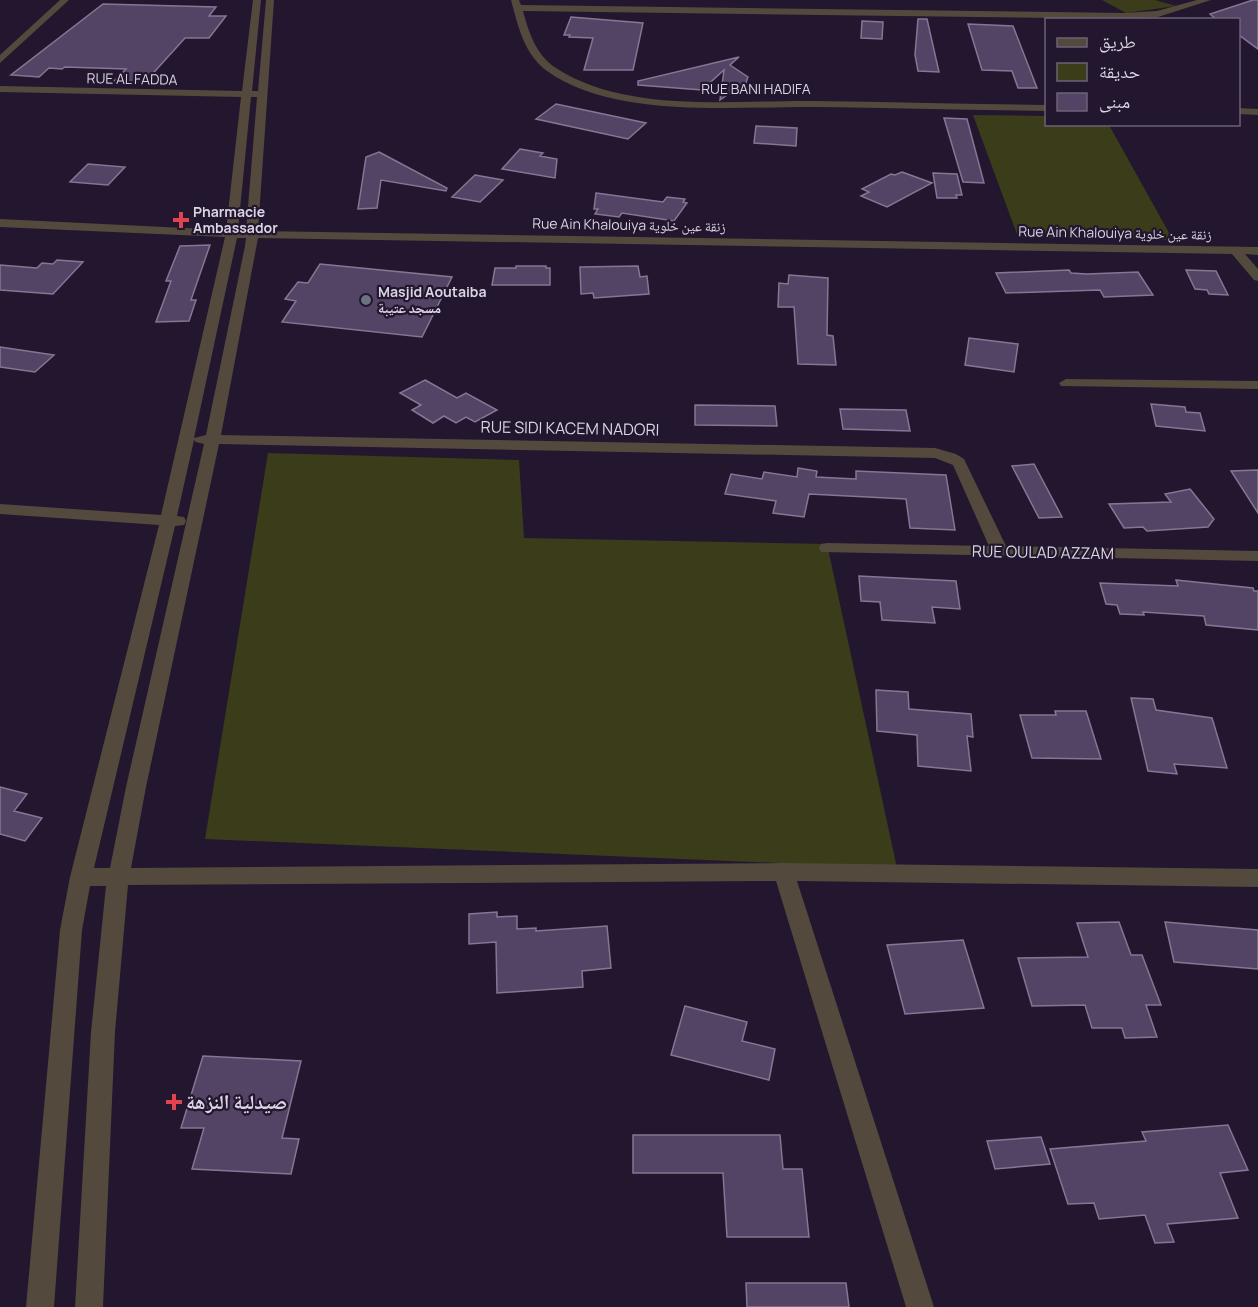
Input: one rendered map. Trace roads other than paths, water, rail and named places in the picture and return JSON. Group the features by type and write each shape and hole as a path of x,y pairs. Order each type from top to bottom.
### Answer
{"street":[{"path":"0,60 64,0"},
{"path":"40,1307 71,930 81,877 187,439 232,234 246,95 259,0 270,0 252,234 213,438 119,876 103,1032 88,1307"},
{"path":"516,4 1124,16 1158,14 1207,0"},
{"name":"RUE BANI HADIFA","path":"516,4 530,48 552,71 570,80 622,96 693,103 1045,108"},
{"name":"RUE AL FADDA","path":"0,89 262,94"},
{"path":"1240,111 1258,112"},
{"name":"Rue Ain Khalouiya زنقة عين خلوية","path":"0,223 232,234 1258,251"},
{"path":"1235,250 1258,277"},
{"path":"1066,383 1258,386"},
{"name":"RUE SIDI KACEM NADORI","path":"187,439 935,453 951,457 959,462 1000,551"},
{"path":"0,509 195,522"},
{"name":"RUE OULAD AZZAM","path":"827,548 1258,556"},
{"path":"81,877 784,872 1258,878"},
{"path":"784,872 920,1307"}],"place":[{"name":"Pharmacie Ambassador","path":"181,220"},
{"name":"Masjid Aoutaiba مسجد عتيبة","path":"366,300"},
{"name":"صيدلية النزهة","path":"174,1102"}]}
